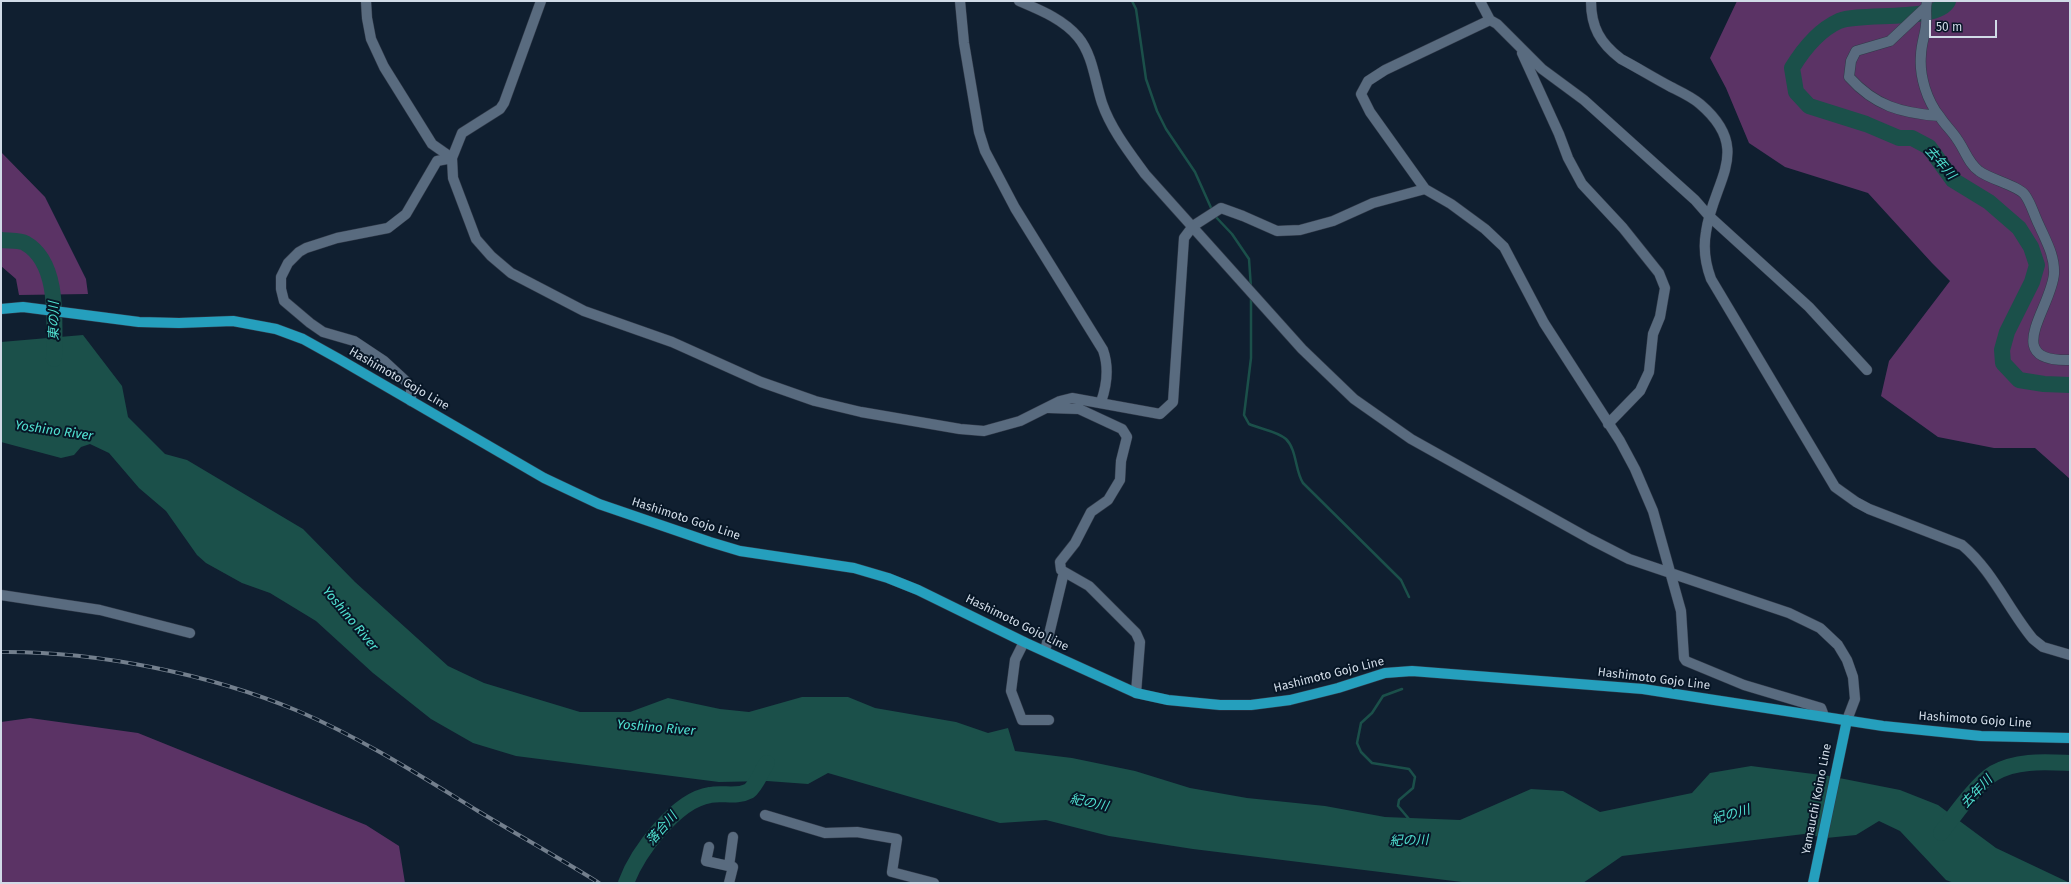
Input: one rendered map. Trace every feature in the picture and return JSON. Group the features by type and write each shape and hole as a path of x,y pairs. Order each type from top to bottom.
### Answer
{"main road":[{"name":"Hashimoto Gojo Line","path":"1,309 23,307 138,322 180,323 233,321 276,328 303,339 544,478 599,504 740,551 854,568 888,578 918,590 1024,642 1136,693 1168,700 1220,705 1251,705 1290,700 1338,688 1385,673 1412,671 1643,689 1883,726 1981,736 2070,738"},
{"name":"Yamauchi Koino Line","path":"1813,883 1847,720"}],"street":[{"path":"366,1 367,18 371,39 384,67 432,144 452,158"},
{"path":"541,1 504,103 500,109 462,133 452,158 453,178 476,239 491,256 511,273 584,311 672,342 761,382 815,401 861,412 960,429 984,431 1020,421 1072,398 1101,402 1150,414 1160,414 1173,402 1184,238 1193,226 1221,208 1277,231 1300,230 1333,221 1373,203 1424,189"},
{"path":"960,1 965,50 979,132 985,151 1015,208 1103,350 1106,360 1106,377 1105,390 1101,402"},
{"path":"1019,1 1046,12 1079,38 1089,57 1103,105 1126,150 1145,174 1302,349 1354,399 1411,439 1590,539 1629,559 1789,613 1820,628 1838,645 1847,660 1853,677 1855,699 1847,720"},
{"path":"1480,1 1490,20 1497,24 1542,69 1584,100 1695,200 1709,216 1809,307 1866,370"},
{"path":"1592,1 1593,25 1600,39 1609,50 1621,59 1699,103 1711,114 1720,127 1726,143 1728,157 1726,171 1709,216 1704,247 1705,263 1711,279 1835,487 1869,509 1962,545 1975,556 1986,569 2033,639 2043,647 2070,655"},
{"path":"1926,4 1926,25 1920,54 1920,71 1931,102 1939,116 1958,139 1968,160 1979,172 2024,194 2054,260 2052,285 2033,340 2035,350 2041,356 2052,360 2070,360"},
{"path":"1926,4 1890,41 1856,50 1851,61 1849,77 1860,90 1888,106 1911,114 1939,116"},
{"path":"1490,20 1384,70 1368,81 1361,94 1370,112 1424,189 1451,204 1479,225 1504,247 1544,323 1635,469 1653,511 1669,573 1681,611 1684,658 1686,661 1744,685 1820,708 1824,716"},
{"path":"1518,45 1559,134 1568,158 1582,184 1623,228 1659,273 1665,288 1660,316 1653,334 1649,372 1640,392 1608,424"},
{"path":"411,401 410,386 384,360 354,341 322,332 284,301 281,289 281,277 288,263 299,252 306,248 337,238 388,228 409,210 436,160 452,158"},
{"path":"1047,408 1079,409 1122,429 1127,437 1121,461 1120,480 1108,500 1091,512 1075,543 1060,562 1061,570 1089,586 1136,633 1140,642 1136,693"},
{"path":"1045,651 1064,572"},
{"path":"1,595 100,610 190,633"},
{"path":"1024,642 1015,660 1011,691 1022,720 1049,720"},
{"path":"765,815 825,832 857,832 897,839 892,872 934,883"},
{"path":"729,866 734,837"},
{"path":"709,847 706,861 733,867 729,883"}],"shaded area":[{"path":"1737,1 2070,1 2070,479 2035,448 1994,448 1938,437 1881,396 1889,361 1950,281 1868,193 1785,167 1749,143 1726,88 1710,58"},
{"path":"1,152 45,197 86,279 88,294 19,295 16,279 1,266"},
{"path":"30,718 138,733 366,825 399,846 405,883 1,883 1,722"}],"water":[{"path":"83,335 122,386 128,417 165,454 187,460 303,529 355,582 448,666 484,683 580,712 630,712 668,698 720,709 749,712 802,697 848,697 875,708 956,722 988,733 1008,728 1015,751 1072,758 1135,771 1190,788 1247,798 1325,806 1385,817 1460,820 1531,789 1563,791 1600,812 1692,793 1710,773 1751,766 1829,776 1900,790 1938,805 1996,848 2070,883 1954,883 1946,880 1900,831 1879,821 1856,835 1826,838 1804,834 1622,856 1583,883 1470,883 1193,849 1109,836 1046,820 1000,823 828,773 808,784 767,781 719,782 516,756 473,743 431,719 373,673 316,621 270,593 242,583 206,563 197,555 166,511 139,488 109,453 90,444 81,447 74,455 61,458 1,442 1,342"}],"waterway":[{"path":"1132,1 1136,9 1146,79 1157,111 1166,129 1195,172 1212,210"},
{"name":"去年川","path":"1948,1 1941,8 1930,12 1898,16 1850,18 1832,25 1812,41 1792,68 1796,92 1809,106 1866,124 1899,138 1912,138 1929,147 1953,180 1989,202 2019,228 2031,247 2037,265 2032,282 2007,332 2002,350 2003,363 2019,380 2044,384 2070,385"},
{"path":"1214,215 1232,234 1249,259 1251,288"},
{"name":"東の川","path":"1,240 25,243 37,252 45,265 53,296 55,329 54,359"},
{"path":"1251,297 1251,358 1244,415 1249,424 1273,432 1286,439 1292,449 1300,478 1303,483 1401,580 1409,597"},
{"path":"1402,689 1383,696 1372,713 1361,723 1357,743 1361,752 1372,763 1409,769 1415,777 1413,788 1399,800 1398,806 1409,819"},
{"name":"去年川","path":"1941,833 1980,784 1994,773 2021,764 2041,762 2070,763"},
{"name":"落合川","path":"626,883 631,871 648,843 671,817 697,799 710,795 734,795 749,791 752,789 767,763"}],"railway":[{"path":"1,652 75,656 114,660 152,667 228,686 298,711 367,745 599,883"}],"water label":[{"name":"Yoshino River","path":"54,431"},
{"name":"Yoshino River","path":"350,619"},
{"name":"Yoshino River","path":"656,728"},
{"name":"紀の川","path":"1089,803"},
{"name":"紀の川","path":"1731,815"},
{"name":"紀の川","path":"1409,841"}]}
